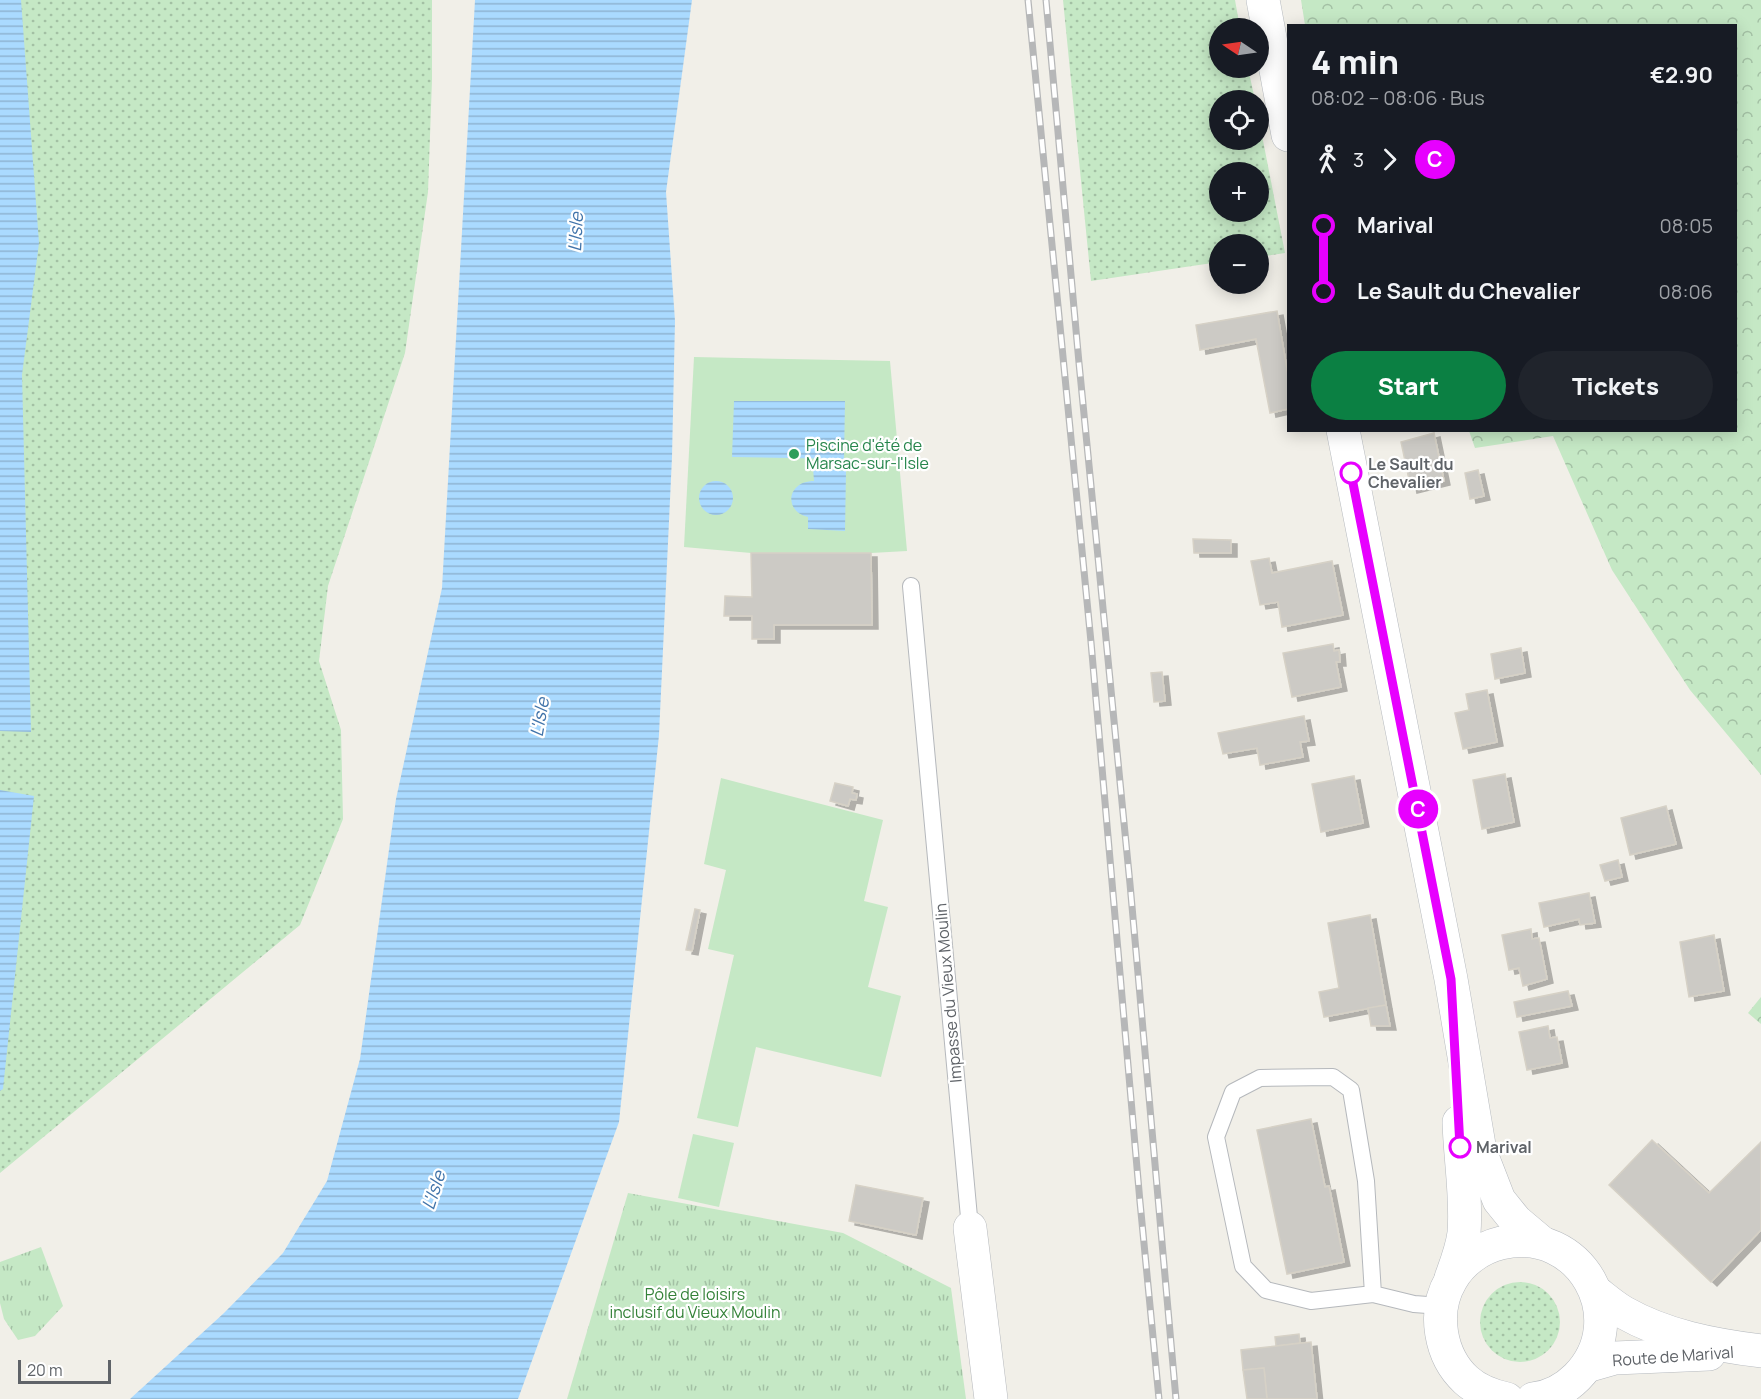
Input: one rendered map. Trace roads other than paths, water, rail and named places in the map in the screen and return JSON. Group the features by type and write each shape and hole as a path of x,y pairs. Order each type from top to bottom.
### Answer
{"main road":[{"path":"1263,0 1287,130"},
{"path":"1343,432 1451,979 1480,1151 1499,1200 1516,1221 1541,1242 1564,1252 1584,1270 1596,1292 1601,1318 1598,1343 1573,1384"},
{"path":"1451,979 1464,1234 1460,1254 1446,1293 1441,1334 1450,1359 1467,1381 1497,1398"},
{"name":"Impasse du Vieux Moulin","path":"970,1228 991,1399"},
{"path":"1446,1293 1467,1260 1489,1246 1515,1240 1541,1242"},
{"name":"Route de Marival","path":"1596,1292 1620,1310 1645,1323 1678,1335 1726,1347 1761,1351"},
{"name":"Route de Marival","path":"1533,1399 1544,1398 1573,1384 1615,1358 1761,1351"}],"lane":[{"name":"Impasse du Vieux Moulin","path":"912,586 970,1228"},
{"path":"1373,1294 1366,1181 1351,1090 1333,1077 1260,1078 1233,1092 1216,1137 1243,1266 1266,1290 1311,1301 1373,1294 1414,1304 1446,1293"}],"water":[{"path":"0,0 21,0 39,243 22,375 31,732 0,731"},
{"name":"L'Isle","path":"475,0 692,0 666,192 675,321 672,457 659,735 619,1122 518,1399 130,1399 224,1313 283,1253 327,1181 360,1059 396,799 442,588"},
{"path":"734,401 845,401 844,459 732,457"},
{"path":"813,468 846,471 845,531 808,529 808,517 795,509 792,503 794,491 805,482 814,481"},
{"path":"716,481 728,486 733,498 728,510 716,515 704,510 699,498 704,486"},
{"path":"0,790 34,796 3,1089 0,1091"}],"railway":[{"path":"1028,0 1091,642 1159,1399"},
{"path":"1046,0 1130,884 1176,1399"}],"place":[{"name":"Piscine d'été de Marsac-sur-l'Isle","path":"794,454"},
{"name":"Le Sault du Chevalier","path":"1351,473"},
{"name":"Marival","path":"1460,1147"}],"park label":[{"name":"Pôle de loisirs inclusif du Vieux Moulin","path":"695,1303"}]}
